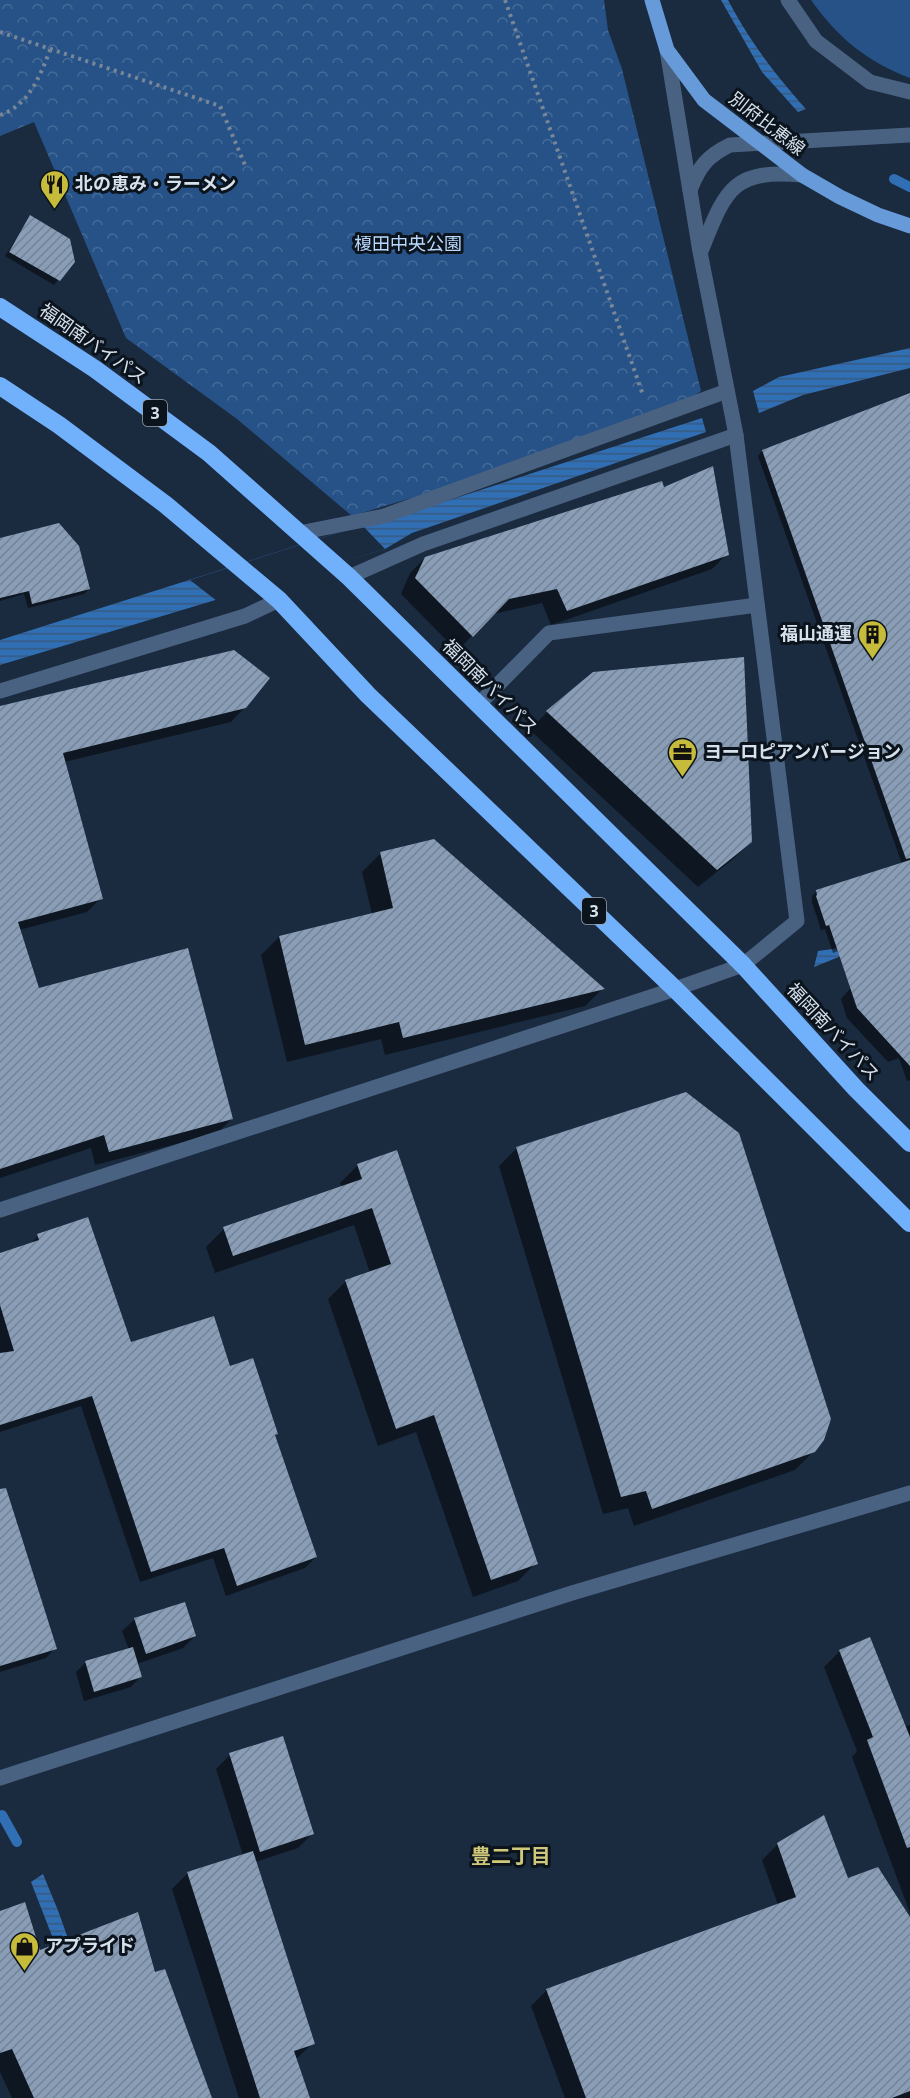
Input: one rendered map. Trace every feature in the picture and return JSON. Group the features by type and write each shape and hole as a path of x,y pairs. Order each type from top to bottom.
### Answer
{"highway":[{"name":"福岡南バイパス","path":"0,307 95,369 209,453 349,578 743,964 856,1089 910,1143"},
{"name":"3","path":"0,386 59,425 158,498 279,600 368,695 675,989 910,1222"}],"main road":[{"name":"別府比恵線","path":"652,0 667,50 704,100 802,175 878,215 910,226"}],"street":[{"path":"788,0 816,41 870,82 910,92"},
{"path":"0,1210 675,989 743,964 797,921 736,435 700,252 667,50"},
{"path":"690,190 696,173 713,153 730,145 910,135"},
{"path":"700,252 726,198 738,183 753,176 775,173 802,175"},
{"path":"299,533 384,516 728,391"},
{"path":"349,578 423,544 736,435"},
{"path":"0,691 245,616 279,600"},
{"path":"478,705 549,633 758,606"},
{"path":"0,1778 572,1593 910,1493"}],"path":[{"path":"505,0 651,418"},
{"path":"0,32 220,106 245,165"},
{"path":"0,115 11,111 28,96 51,48"}],"green space":[{"name":"榎田中央公園","path":"0,0 604,0 608,30 622,69 701,391 683,403 507,469 352,516 237,419 126,338 34,122 0,136"},
{"path":"811,0 910,0 910,78 894,72 854,47 831,26"}],"shaded area":[{"path":"721,0 728,0 764,57 806,109 798,112 762,72"},
{"path":"910,348 910,368 803,395 759,413 753,391 779,377"},
{"path":"702,418 706,432 412,533 385,549 0,665 0,640 362,525 382,522"},
{"path":"910,938 846,954 814,967 818,951"},
{"path":"43,1874 124,2098 66,1972 31,1882"}],"pier":[{"path":"362,525 385,549 217,601 190,580"}],"building":[{"path":"30,215 70,239 75,262 60,281 9,252"},
{"name":"福山通運","path":"910,393 910,858 906,859 762,450"},
{"path":"713,466 729,555 567,611 557,589 509,599 473,637 415,578 425,557 662,481 664,487"},
{"path":"59,523 79,546 90,589 32,604 29,591 0,598 0,538"},
{"path":"234,650 270,678 246,708 63,753 103,899 18,922 39,988 188,948 233,1119 109,1152 104,1135 0,1169 0,706"},
{"name":"ヨーロピアンバージョン","path":"744,657 752,842 717,870 546,711 593,672"},
{"path":"434,839 605,989 403,1038 399,1022 305,1045 279,936 393,908 380,852"},
{"path":"910,860 910,1066 857,1008 829,925 826,926 816,890"},
{"path":"686,1092 739,1133 831,1419 824,1440 815,1452 652,1509 646,1491 621,1497 516,1147"},
{"path":"397,1150 538,1564 491,1580 434,1415 396,1429 345,1280 391,1264 372,1208 233,1256 223,1227 362,1179 357,1164"},
{"path":"88,1217 131,1342 214,1316 230,1366 253,1358 278,1434 275,1435 317,1557 237,1586 224,1548 151,1572 92,1396 0,1425 0,1353 14,1351 0,1305 0,1253 39,1240 37,1234"},
{"path":"6,1488 57,1649 0,1666 0,1489"},
{"path":"185,1602 196,1636 146,1654 134,1618"},
{"path":"870,1637 910,1737 910,1847 907,1848 867,1740 873,1737 839,1650"},
{"path":"133,1647 142,1677 94,1692 85,1661"},
{"path":"283,1736 314,1834 260,1852 229,1753"},
{"path":"824,1815 848,1878 878,1867 910,1917 910,2091 892,2098 586,2098 546,1989 796,1897 777,1843"},
{"path":"253,1851 315,2044 294,2051 310,2098 260,2098 187,1872"},
{"path":"25,1902 40,1950 138,1912 155,1972 165,1969 212,2098 34,2098 12,2049 0,2053 0,1911"}],"waterway":[{"path":"894,179 910,187"},
{"path":"2,1815 17,1842"}],"place":[{"name":"北の恵み・ラーメン","path":"54,210"},
{"name":"福山通運","path":"873,660"},
{"name":"ヨーロピアンバージョン","path":"683,778"},
{"name":"アプライド","path":"24,1972"}],"district":[{"name":"豊二丁目","path":"511,1856"}]}
